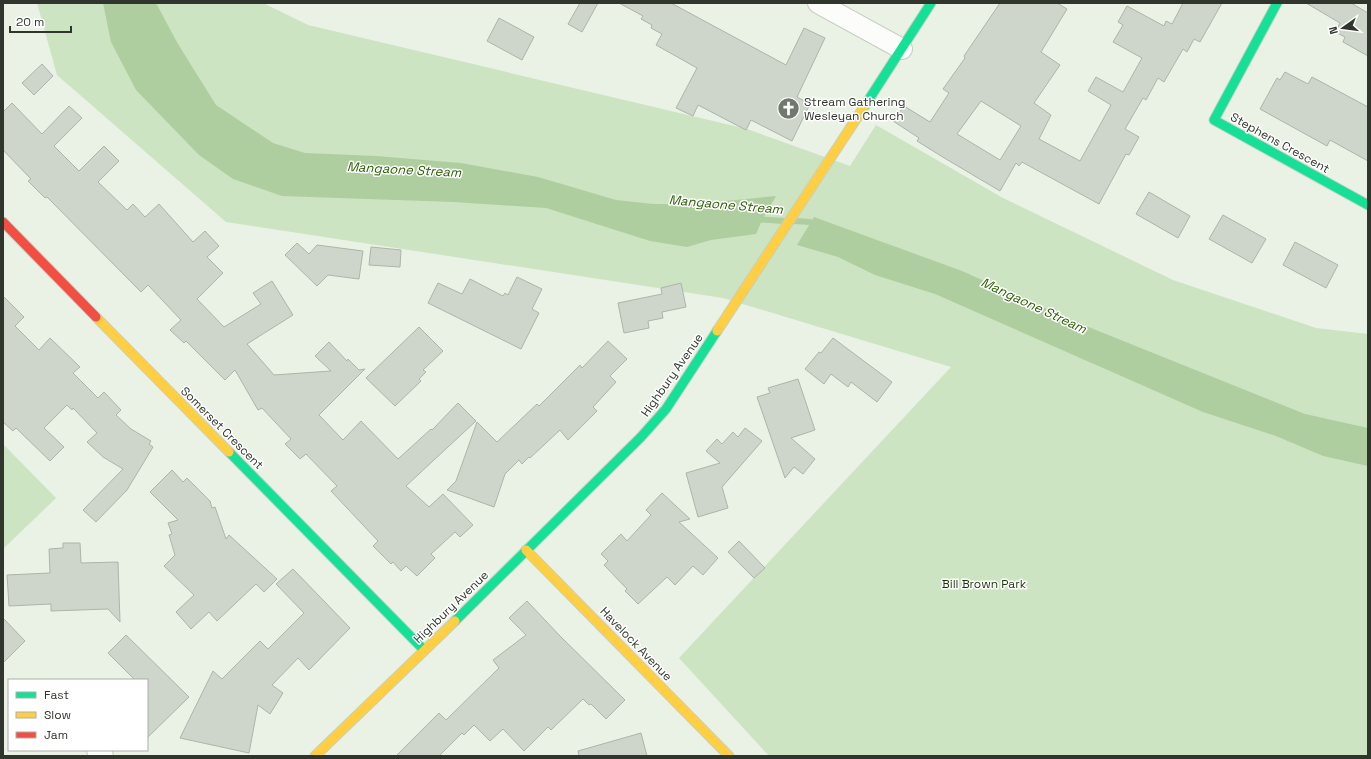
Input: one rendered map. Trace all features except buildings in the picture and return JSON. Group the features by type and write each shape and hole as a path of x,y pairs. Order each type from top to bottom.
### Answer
{"street":[{"path":"818,3 902,49"},
{"name":"Highbury Avenue","path":"315,756 641,437 666,408 767,256 931,3"},
{"name":"Stephens Crescent","path":"1277,3 1214,120 1368,205"},
{"name":"Somerset Crescent","path":"3,222 424,650"},
{"name":"Havelock Avenue","path":"526,550 729,756"}],"green space":[{"name":"Bill Brown Park","path":"37,3 263,3 308,25 747,129 850,166 876,125 1003,198 1173,280 1316,328 1368,334 1368,756 769,756 679,658 951,367 723,298 226,222 57,75"},
{"path":"3,444 56,498 3,549"}],"water":[{"path":"103,3 156,3 178,44 216,105 273,143 305,153 376,156 461,163 538,177 616,200 653,204 694,204 776,196 762,220 756,234 711,240 687,247 650,241 546,208 453,202 282,196 233,179 199,155 136,90 111,42"},
{"path":"814,217 962,271 1076,322 1305,414 1368,428 1368,466 1323,456 1276,436 1203,412 935,294 875,275 838,257 797,245"}],"waterway":[{"name":"Mangaone Stream","path":"755,219 784,221"},
{"name":"Mangaone Stream","path":"795,221 810,222 818,225"}],"traffic: fast":[{"path":"864,107 931,3"},
{"path":"1277,3 1214,120 1368,205"},
{"path":"455,621 641,437 666,409 717,331"},
{"path":"229,452 424,650"}],"traffic: slow":[{"path":"717,331 864,107"},
{"path":"96,317 229,452"},
{"path":"526,550 729,756"},
{"path":"315,756 455,621"}],"traffic: jam":[{"path":"3,222 96,317"}],"place":[{"name":"Stream Gathering Wesleyan Church","path":"788,109"}]}
